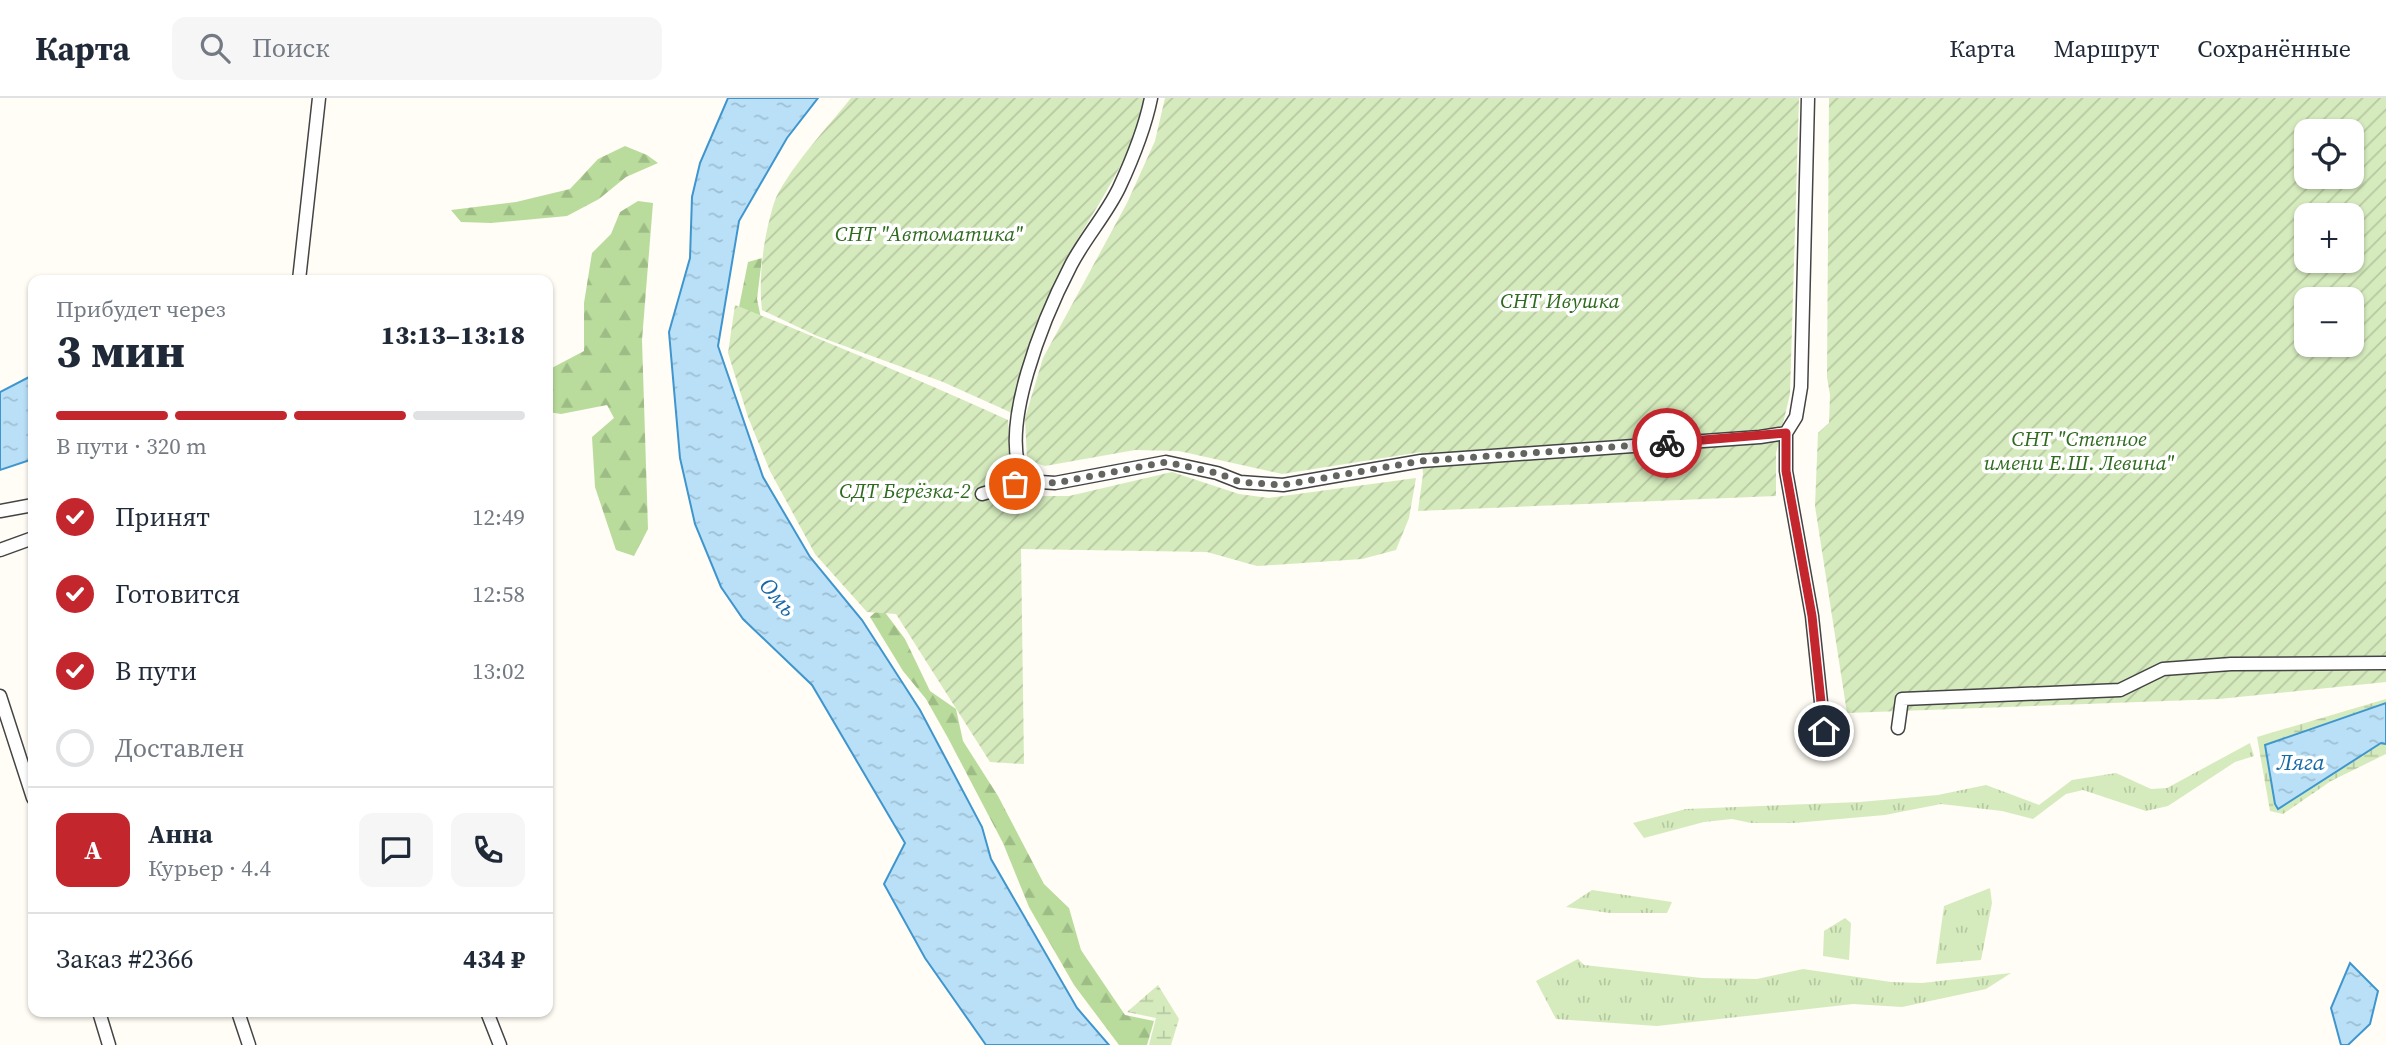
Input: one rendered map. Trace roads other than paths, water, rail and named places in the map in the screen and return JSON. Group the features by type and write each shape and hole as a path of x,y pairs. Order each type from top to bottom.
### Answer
{"street":[{"path":"300,275 319,98"},
{"path":"1025,481 1017,467 1016,418 1038,341 1071,265 1118,190 1151,98"},
{"path":"1808,98 1802,375 1796,417 1786,433 1786,471 1812,616 1824,731"},
{"path":"982,494 1025,481 1055,483 1166,462 1206,470 1240,482 1283,485 1421,461 1786,433"},
{"path":"0,511 28,506"},
{"path":"0,550 28,540"},
{"path":"1898,728 1902,699 2120,691 2163,669 2231,664 2386,663"},
{"path":"0,696 28,783"},
{"path":"101,1017 109,1045"},
{"path":"240,1017 249,1045"},
{"path":"489,1017 500,1045"}],"water":[{"name":"Омь","path":"728,98 818,98 787,138 739,221 718,346 763,477 810,557 862,620 920,710 982,827 991,859 1077,1008 1109,1045 986,1045 925,958 884,884 905,843 812,685 743,619 721,587 695,524 680,458 669,332 690,258 692,197 700,163"},
{"path":"28,378 28,461 0,470 0,392"},
{"name":"Ляга","path":"2386,703 2386,744 2381,743 2278,809 2265,745"},
{"path":"2350,963 2378,991 2370,1024 2348,1045 2341,1045 2331,1008"}],"park label":[{"name":"СНТ \"Автоматика\"","path":"929,234"},
{"name":"СНТ Ивушка","path":"1560,301"},
{"name":"СНТ \"Степное имени Е.Ш. Левина\"","path":"2079,451"},
{"name":"СДТ Берёзка-2","path":"905,491"}]}
